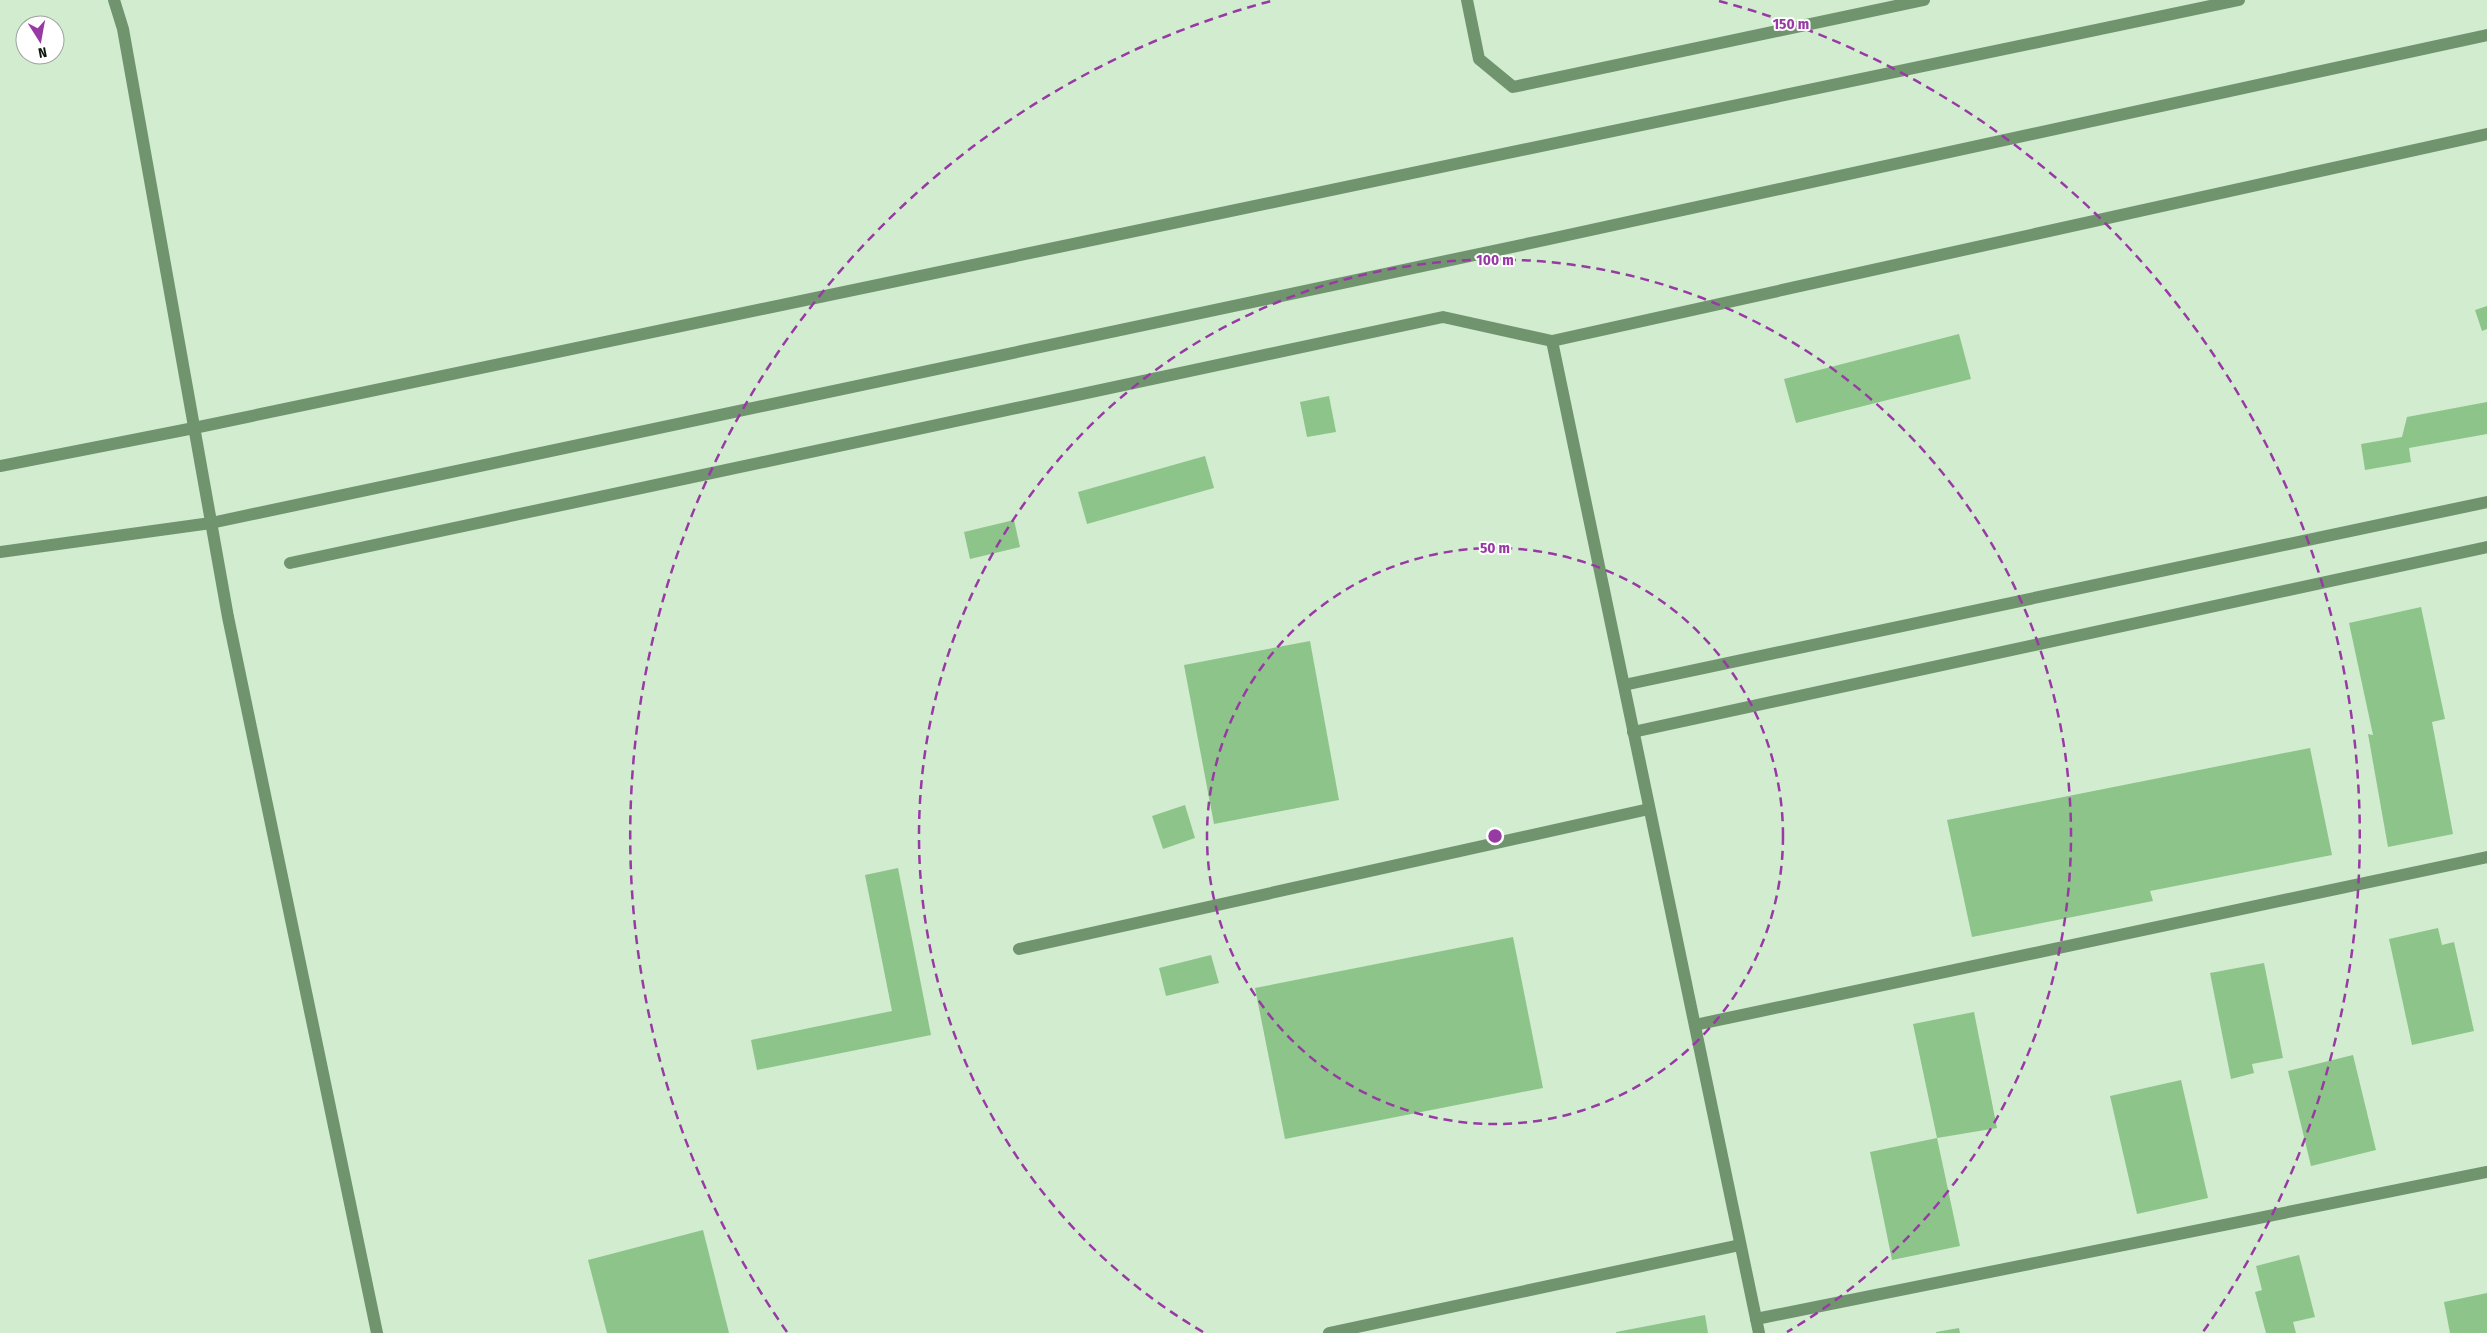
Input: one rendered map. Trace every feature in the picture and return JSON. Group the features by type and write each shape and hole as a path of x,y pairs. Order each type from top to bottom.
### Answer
{"street":[{"path":"114,0 122,29 228,617 377,1333"},
{"path":"1467,0 1479,59 1513,87 1924,0"},
{"path":"0,466 194,428 2239,0"},
{"path":"0,552 211,523 1544,240 2487,36"},
{"path":"290,563 1443,318 1552,341 2487,134"},
{"path":"1552,341 1759,1333"},
{"path":"1624,685 2487,502"},
{"path":"1633,732 2487,547"},
{"path":"1019,949 1649,809"},
{"path":"1695,1025 2487,857"},
{"path":"1756,1319 2487,1172"},
{"path":"1329,1333 1740,1245"}],"building":[{"path":"2487,306 2487,329 2482,331 2475,310"},
{"path":"1959,334 1971,379 1796,423 1784,379"},
{"path":"1329,396 1336,432 1307,437 1300,402"},
{"path":"2487,402 2487,434 2409,448 2411,462 2365,470 2361,444 2402,437 2407,417"},
{"path":"1205,456 1214,488 1087,524 1078,492"},
{"path":"1014,520 1020,547 970,559 964,532"},
{"path":"2421,607 2445,719 2432,722 2453,834 2388,847 2368,734 2373,735 2349,623"},
{"path":"1310,641 1339,800 1214,824 1184,665"},
{"path":"2310,748 2332,855 2150,891 2153,901 1972,937 1947,820"},
{"path":"1185,805 1195,838 1163,849 1152,816"},
{"path":"898,868 931,1035 757,1070 751,1040 892,1011 865,875"},
{"path":"2438,928 2442,945 2454,942 2474,1031 2412,1045 2389,939"},
{"path":"1513,937 1543,1088 1285,1139 1255,988"},
{"path":"1211,955 1219,983 1166,996 1159,968"},
{"path":"2264,963 2283,1058 2252,1064 2254,1073 2231,1079 2210,973"},
{"path":"1974,1012 1997,1128 1937,1138 1913,1024"},
{"path":"2353,1055 2376,1150 2311,1166 2288,1071"},
{"path":"2181,1080 2208,1198 2137,1214 2110,1096"},
{"path":"1937,1138 1960,1246 1892,1260 1870,1152"},
{"path":"703,1230 729,1333 607,1333 588,1260"},
{"path":"2299,1255 2315,1317 2293,1322 2296,1333 2266,1333 2255,1292 2262,1290 2256,1266"},
{"path":"2487,1293 2487,1333 2450,1333 2444,1302"},
{"path":"1705,1315 1708,1333 1616,1333 1616,1332"},
{"path":"1959,1328 1960,1333 1936,1333 1936,1332"}]}
